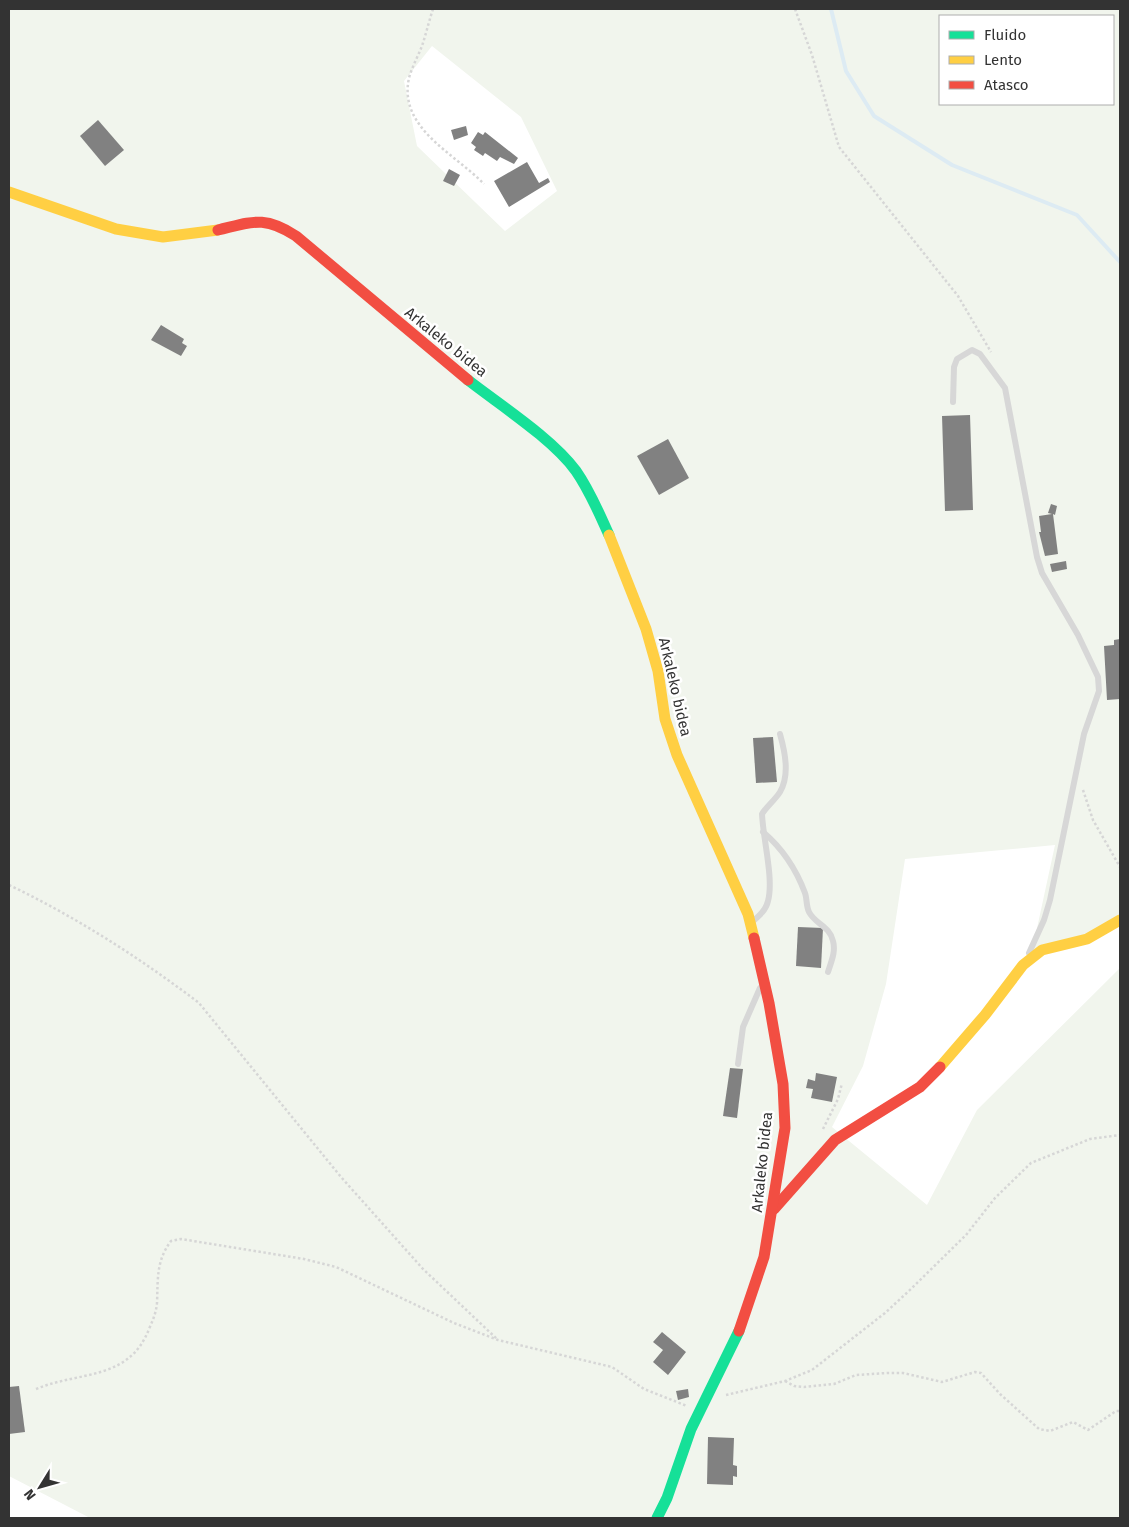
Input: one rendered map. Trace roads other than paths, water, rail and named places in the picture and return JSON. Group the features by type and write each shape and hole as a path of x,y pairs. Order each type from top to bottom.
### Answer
{"street":[{"name":"Arkaleko bidea","path":"9,192 116,230 163,237 200,234 257,222 279,225 296,236 450,365 556,449 575,470 592,497 612,541 646,629 658,671 665,719 677,754 751,923 764,980 783,1084 784,1128 773,1210 764,1257 750,1304 731,1351 700,1412 657,1518"},
{"path":"773,1210 835,1140 920,1088 937,1072 985,1015 1023,965 1042,950 1087,939 1120,920"}],"lane":[{"path":"953,402 954,367 957,359 972,350 980,354 1005,388 1037,557 1042,573 1078,635 1098,677 1099,691 1084,734 1076,770 1070,813 1050,900 1044,920 1023,965"},
{"path":"751,923 763,912 768,901 770,886 762,814 780,792 785,778 786,756 780,734"},
{"path":"763,832 773,840 789,861 800,880 809,912 826,926 834,941 834,955 828,972"},
{"path":"738,1064 743,1027 764,980"}],"waterway":[{"path":"831,9 846,71 874,116 952,165 1077,215 1120,262"}]}
